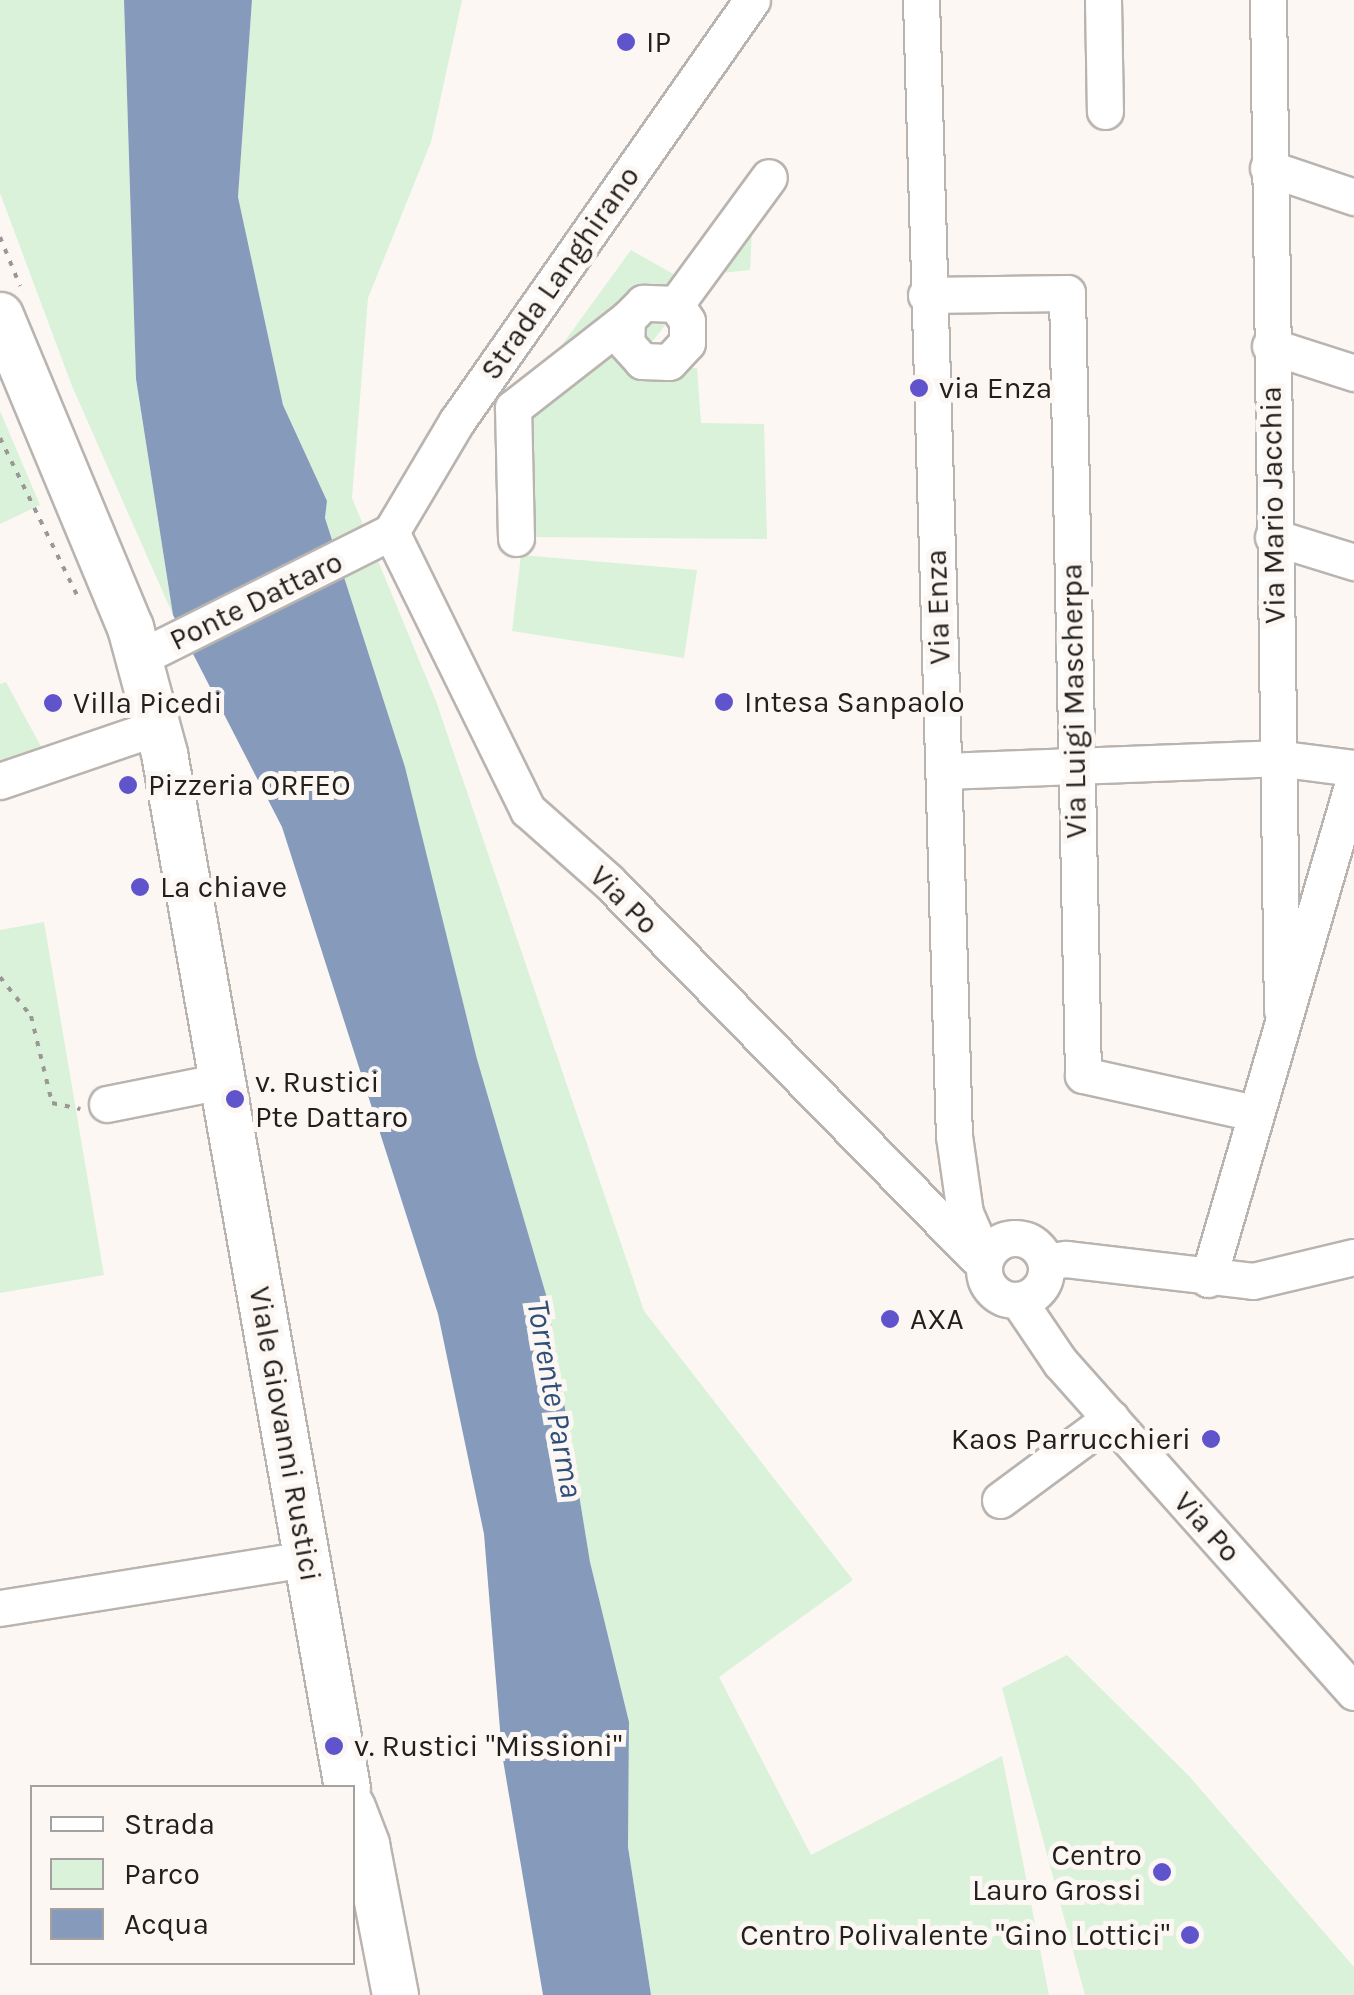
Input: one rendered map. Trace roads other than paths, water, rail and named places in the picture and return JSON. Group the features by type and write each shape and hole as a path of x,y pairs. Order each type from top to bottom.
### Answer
{"main road":[{"name":"Viale Giovanni Rustici","path":"0,315 158,649 158,727 346,1785"},
{"path":"355,1815 366,1844 395,1995"},
{"path":"355,1899 370,1995"}],"street":[{"name":"Strada Langhirano","path":"382,539 457,421 752,0"},
{"name":"Via Enza","path":"922,0 926,296 944,771 953,1208"},
{"path":"1102,0 1105,111"},
{"name":"Via Mario Jacchia","path":"1268,0 1282,1010"},
{"path":"1268,168 1354,197"},
{"path":"676,304 769,177"},
{"name":"Via Luigi Mascherpa","path":"926,296 1067,293 1083,1075 1254,1113"},
{"path":"516,538 513,408 643,303 676,304"},
{"path":"627,319 626,343 642,362 668,362 687,343 688,321 676,304"},
{"path":"1270,346 1354,373"},
{"path":"1273,536 1354,562"},
{"name":"Ponte Dattaro","path":"158,649 382,539"},
{"name":"Via Po","path":"382,539 528,810 953,1208 991,1255 992,1291 1033,1285"},
{"path":"0,781 158,727"},
{"path":"944,771 1276,758 1354,768"},
{"name":"Via Mario Jacchia","path":"1208,1278 1282,1010 1354,780"},
{"path":"107,1104 222,1081"},
{"name":"Via Po","path":"991,1255 1035,1244 1033,1285 1060,1362 1354,1692"},
{"path":"1033,1285 1066,1258 1253,1281 1354,1257"},
{"path":"1000,1500 1111,1418"},
{"path":"0,1608 307,1559"}],"water":[{"name":"Torrente Parma","path":"124,0 252,0 238,197 283,405 327,501 325,518 405,767 477,1059 547,1298 590,1562 629,1722 628,1847 651,1995 543,1995 502,1754 484,1534 438,1314 282,827 173,615 136,379"}],"place":[{"name":"IP","path":"626,42"},
{"name":"via Enza","path":"919,388"},
{"name":"Intesa Sanpaolo","path":"724,702"},
{"name":"Villa Picedi","path":"53,703"},
{"name":"Pizzeria ORFEO","path":"128,785"},
{"name":"La chiave","path":"140,887"},
{"name":"v. Rustici Pte Dattaro","path":"235,1099"},
{"name":"AXA","path":"890,1319"},
{"name":"Kaos Parrucchieri","path":"1211,1439"},
{"name":"v. Rustici \"Missioni\"","path":"334,1746"},
{"name":"Centro Lauro Grossi","path":"1162,1872"},
{"name":"Centro Polivalente \"Gino Lottici\"","path":"1190,1935"}]}
